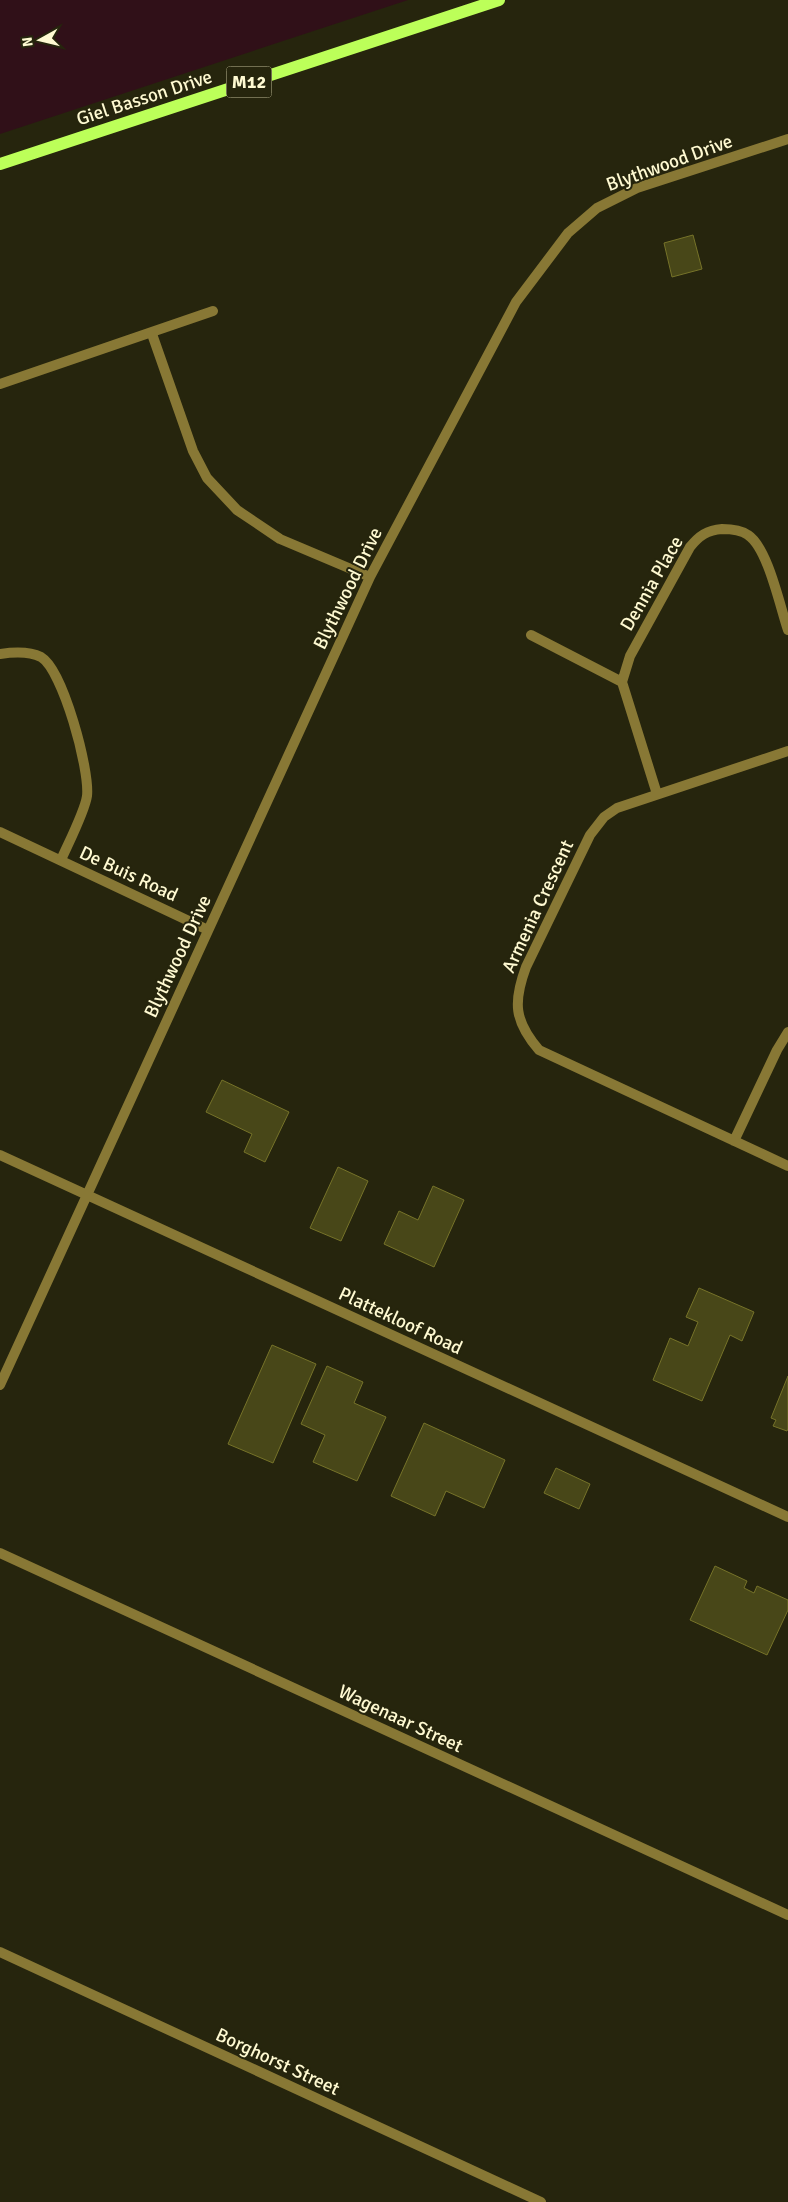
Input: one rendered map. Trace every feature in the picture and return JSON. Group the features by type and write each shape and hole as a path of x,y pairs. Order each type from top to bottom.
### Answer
{"main road":[{"name":"Giel Basson Drive","path":"0,164 499,0"}],"street":[{"name":"Blythwood Drive","path":"0,1385 370,577 516,302 568,233 597,208 637,188 788,139"},
{"path":"0,384 152,334 213,311"},
{"path":"152,334 193,451 207,478 237,510 280,539 370,577"},
{"name":"Dennia Place","path":"622,682 630,656 690,547 699,536 714,530 730,529 748,535 763,552 788,630"},
{"path":"531,635 622,682 657,794"},
{"name":"De Buis Road","path":"0,654 29,653 42,658 52,668 75,728 86,765 87,797 61,860"},
{"name":"Armenia Crescent","path":"788,751 617,808 604,817 590,835 526,967 518,988 518,1013 527,1035 539,1050 788,1166"},
{"name":"De Buis Road","path":"0,832 208,930"},
{"path":"734,1141 777,1050 788,1032"},
{"name":"Plattekloof Road","path":"0,1155 788,1517"},
{"name":"Wagenaar Street","path":"0,1553 788,1915"},
{"name":"Borghorst Street","path":"0,1952 541,2202"}],"shaded area":[{"path":"0,0 408,0 0,134"}],"building":[{"path":"693,235 702,269 672,277 664,243"},
{"path":"222,1080 289,1112 265,1162 244,1152 252,1134 206,1112"},
{"path":"338,1167 368,1181 341,1241 310,1228"},
{"path":"433,1186 464,1200 434,1267 384,1244 399,1211 418,1220"},
{"path":"699,1288 754,1312 742,1341 730,1335 702,1401 653,1380 670,1338 688,1346 698,1322 686,1317"},
{"path":"272,1345 316,1364 273,1463 228,1444"},
{"path":"327,1366 363,1382 354,1403 386,1417 357,1481 313,1462 325,1435 301,1424"},
{"path":"788,1376 787,1431 773,1426 776,1420 771,1418"},
{"path":"424,1423 505,1460 484,1508 446,1491 435,1516 391,1496"},
{"path":"556,1468 590,1484 579,1509 544,1493"},
{"path":"715,1566 747,1581 744,1588 754,1593 757,1586 788,1600 788,1610 767,1655 690,1620"}]}
